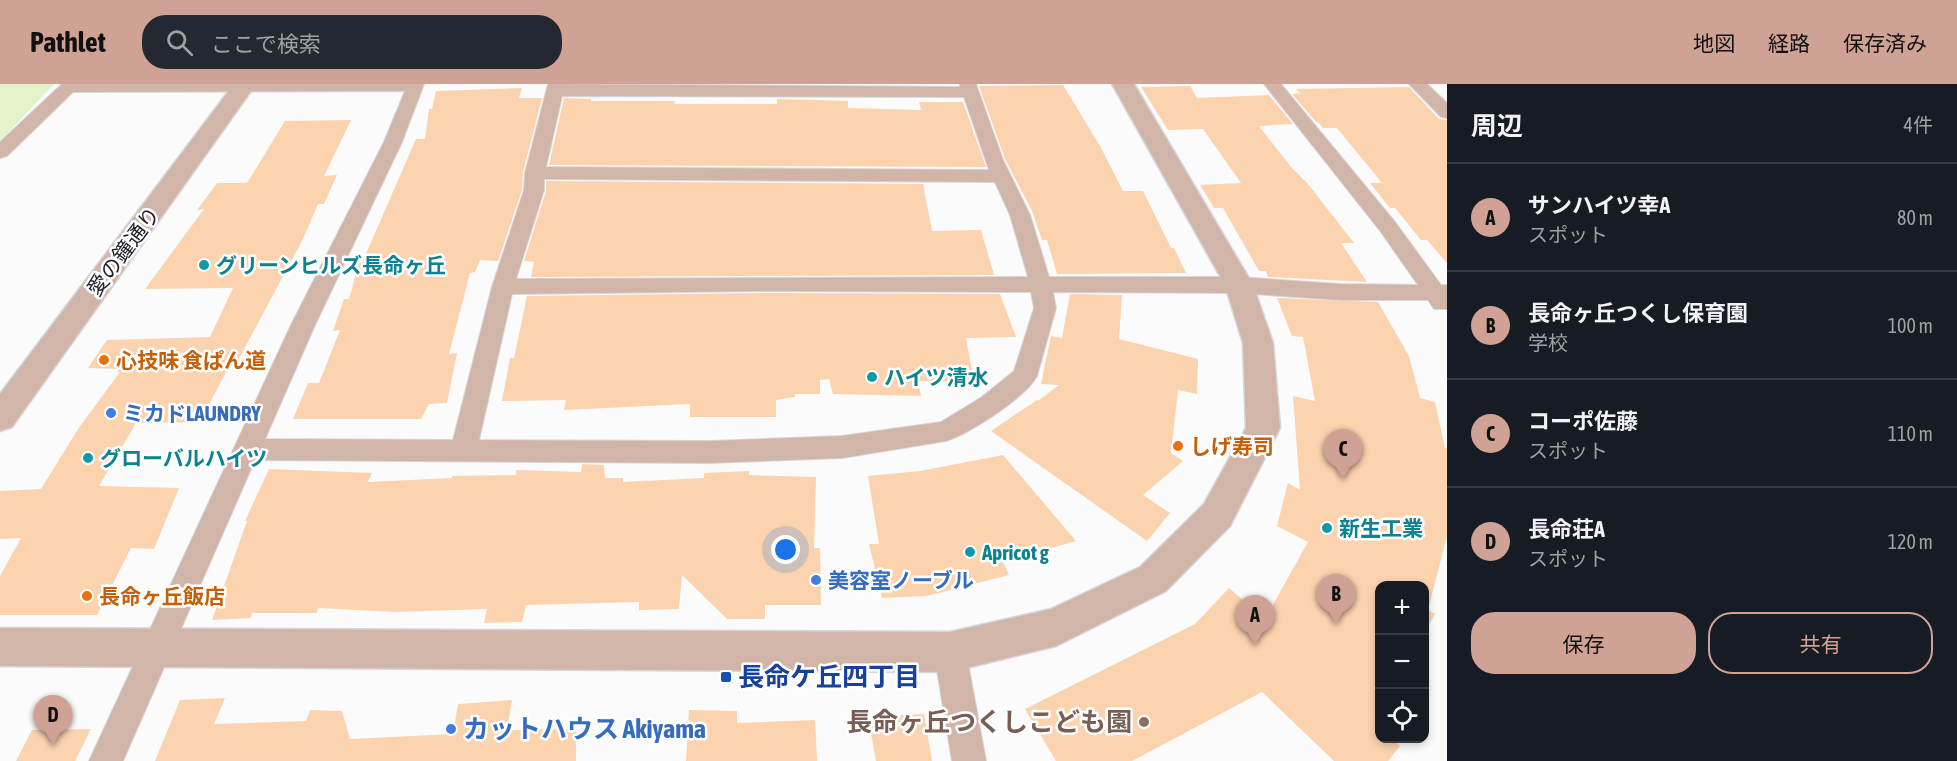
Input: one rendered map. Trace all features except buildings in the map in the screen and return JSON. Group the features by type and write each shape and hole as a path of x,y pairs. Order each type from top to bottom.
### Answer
{"street":[{"path":"0,647 950,652 1056,627 1153,579 1217,515 1263,428 1258,343 1239,285 1123,84"},
{"path":"1272,84 1443,299"},
{"path":"1417,84 1447,113"},
{"path":"0,152 71,85 416,85 393,142 303,325 106,761"},
{"name":"愛の鐘通り","path":"0,418 245,85"},
{"path":"247,449 463,451 710,452 842,447 946,431 991,404 1025,376 1045,308 1041,286 1020,215 1002,176 970,88 555,87 535,173 534,190 503,286 463,451"},
{"path":"535,173 1002,176"},
{"path":"503,286 1239,285 1443,299"},
{"path":"950,652 969,761"}],"green space":[{"path":"0,84 54,84 0,141"}],"place":[{"name":"グリーンヒルズ長命ヶ丘","path":"204,265"},
{"name":"心技味 食ぱん道","path":"104,360"},
{"name":"ハイツ清水","path":"872,377"},
{"name":"ミカドLAUNDRY","path":"111,413"},
{"name":"しげ寿司","path":"1178,446"},
{"name":"グローバルハイツ","path":"88,458"},
{"name":"コーポ佐藤","path":"1343,479"},
{"name":"新生工業","path":"1327,528"},
{"name":"Apricot g","path":"970,552"},
{"name":"美容室ノーブル","path":"816,580"},
{"name":"長命ヶ丘飯店","path":"87,596"},
{"name":"長命ヶ丘つくし保育園","path":"1336,624"},
{"name":"サンハイツ幸A","path":"1255,645"},
{"name":"長命ケ丘四丁目","path":"726,677"},
{"name":"長命ヶ丘つくしこども園","path":"1144,722"},
{"name":"カットハウス Akiyama","path":"451,729"},
{"name":"長命荘A","path":"53,745"}]}
